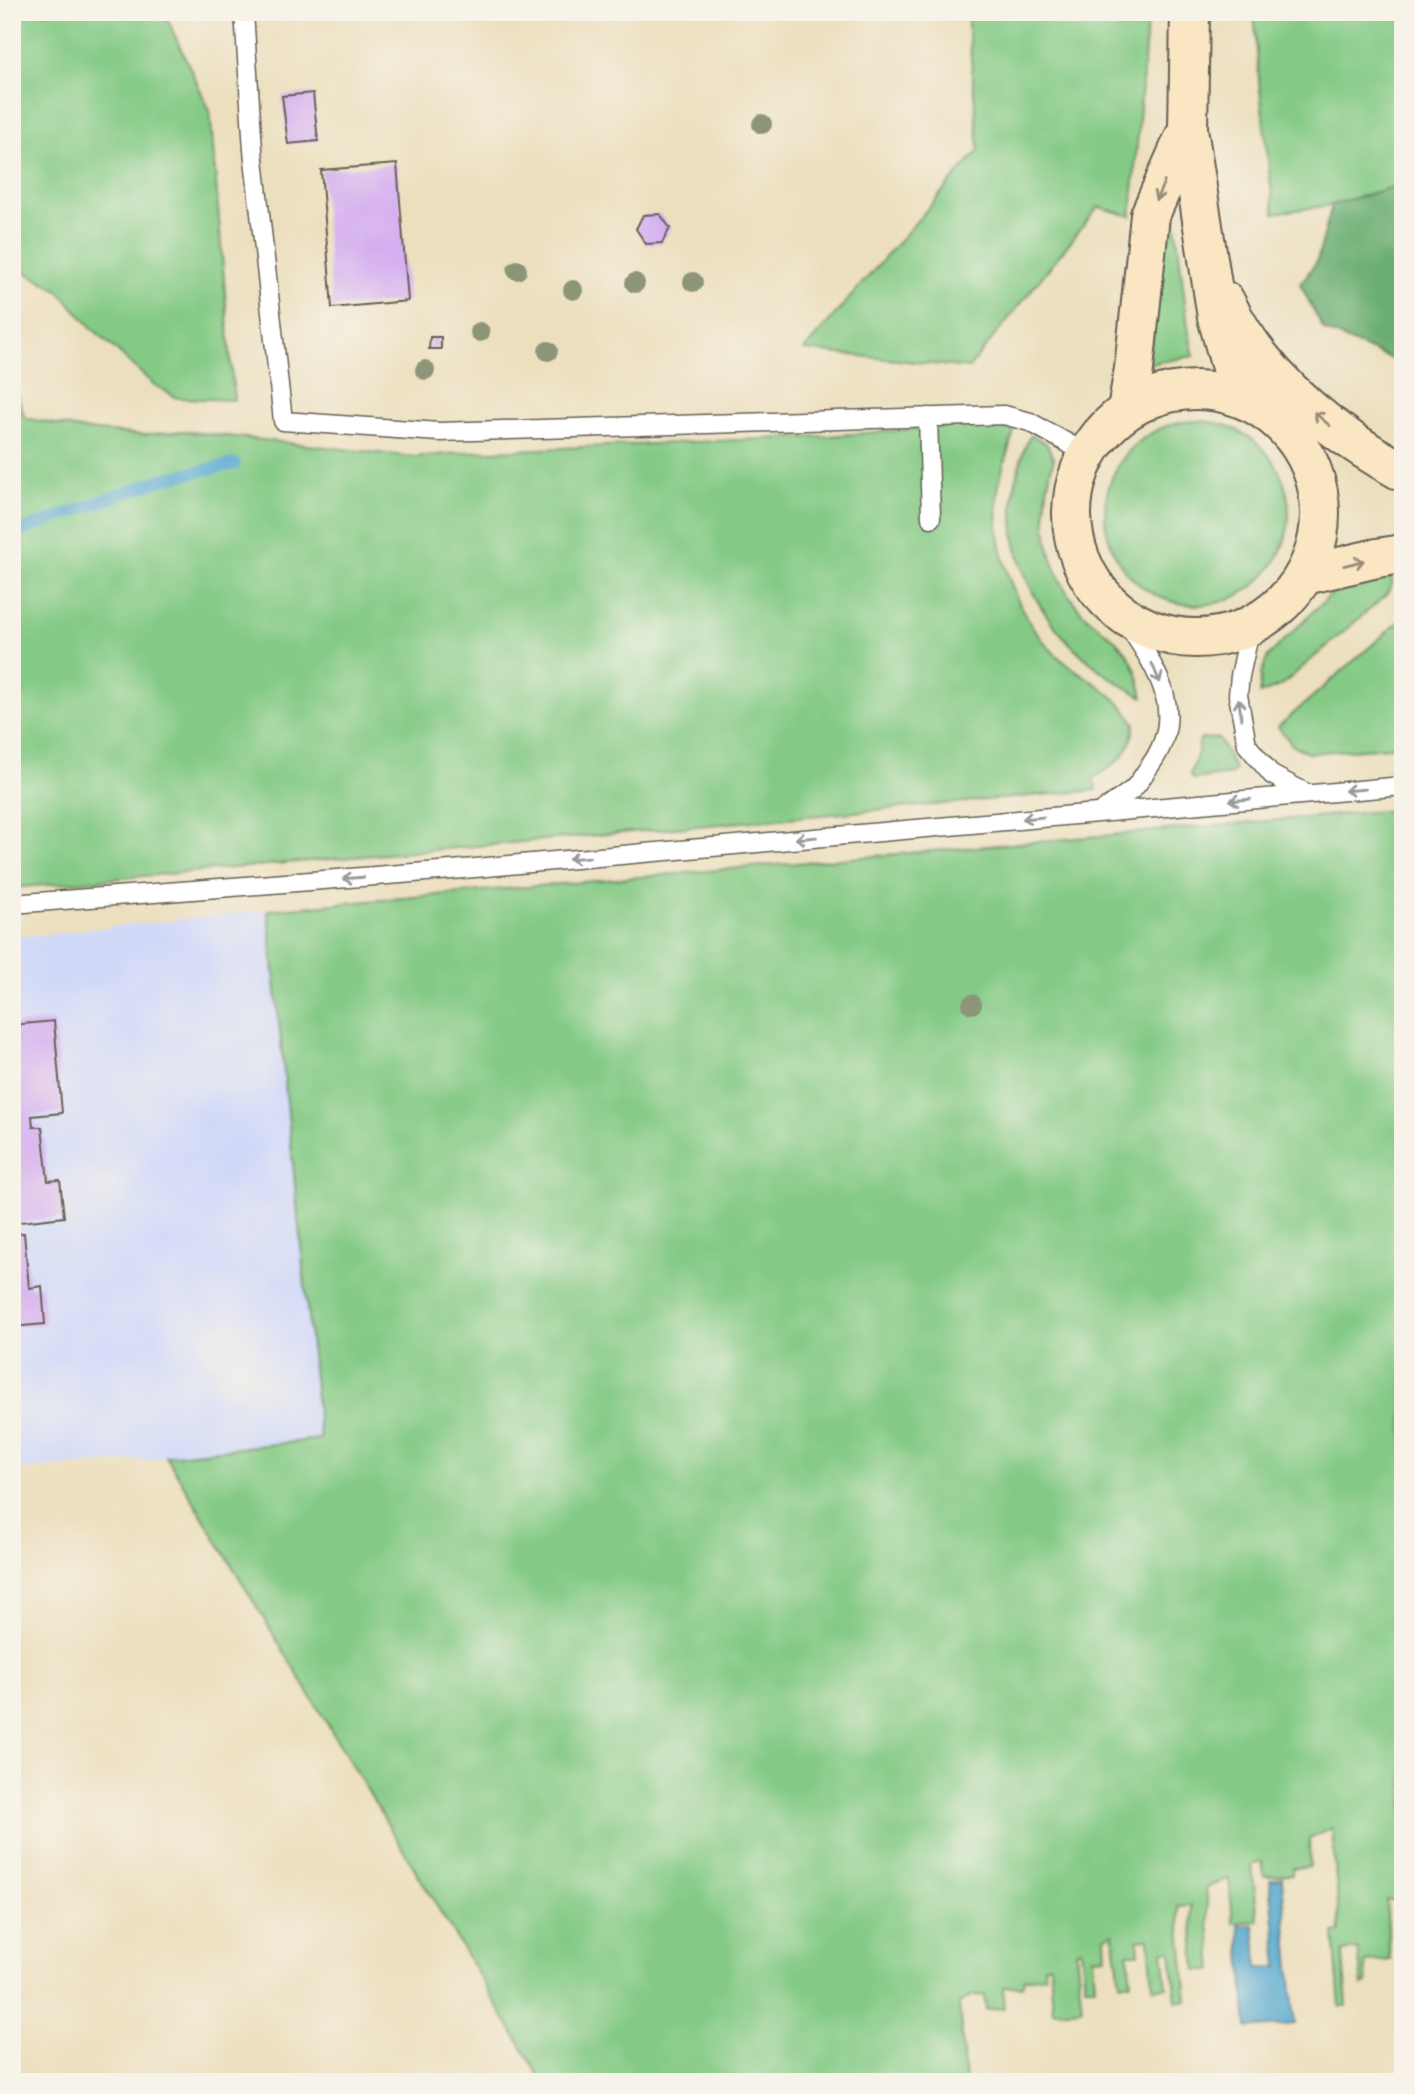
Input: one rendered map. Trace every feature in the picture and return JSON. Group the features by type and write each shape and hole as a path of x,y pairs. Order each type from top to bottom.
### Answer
{"main road":[{"path":"1190,12 1188,129 1217,317 1231,368 1245,398"},
{"path":"1127,410 1134,369 1150,215 1188,129"},
{"path":"1211,272 1228,307 1272,371 1330,426 1363,450 1401,470"},
{"path":"1190,390 1227,393 1245,398 1288,430 1309,461 1317,483 1320,518 1315,553 1305,575 1282,605 1251,626 1208,639 1162,635 1121,615 1091,583 1074,544 1072,500 1087,454 1103,432 1127,410 1158,395 1190,390"},
{"path":"1309,461 1401,470"},
{"path":"1305,575 1403,554"}],"lane":[{"path":"244,12 253,150 283,421 439,432 1004,415 1021,419 1087,454"},
{"path":"928,417 931,518"},
{"path":"1101,812 1134,788 1159,754 1168,727 1166,697 1154,667 1121,615"},
{"path":"1251,626 1238,695 1247,745 1272,775 1308,794"},
{"path":"12,904 452,870 1403,786"}],"shaded area":[{"path":"268,910 320,1440 151,1459 12,1470 12,938"}],"green space":[{"path":"12,12 164,12 210,111 234,400 177,398 153,384 92,328 58,290 12,267"},
{"path":"967,12 1148,12 1131,216 1098,207 969,368 804,350 979,150"},
{"path":"1254,12 1403,12 1403,184 1332,205 1274,213"},
{"path":"1403,184 1403,364 1324,330 1300,284 1317,261 1332,205"},
{"path":"1175,218 1188,328 1194,356 1148,364 1169,219"},
{"path":"12,377 25,418 85,430 144,435 182,431 415,457 470,452 829,436 987,423 1014,431 997,494 1001,544 1011,584 1029,622 1041,639 1055,654 1121,704 1135,723 1133,734 1127,750 1117,762 1093,778 1097,790 12,888"},
{"path":"1197,421 1215,422 1232,428 1248,436 1262,448 1274,462 1282,478 1288,495 1288,531 1282,548 1274,564 1262,578 1248,590 1232,598 1215,604 1197,605 1179,604 1162,598 1146,590 1132,578 1120,564 1112,548 1106,531 1105,513 1106,495 1112,478 1120,462 1132,448 1146,436 1162,428 1179,422"},
{"path":"1031,435 1046,443 1054,458 1046,498 1046,519 1047,539 1059,577 1082,612 1115,640 1129,656 1138,675 1143,697 1085,658 1061,634 1041,607 1026,577 1016,545 1013,511 1017,475"},
{"path":"1392,575 1392,585 1386,595 1282,685 1260,694 1261,674 1268,656 1326,599 1338,589 1360,578"},
{"path":"1403,618 1403,746 1308,753 1292,745 1278,727"},
{"path":"1219,738 1235,770 1232,774 1193,779 1190,774 1200,739"},
{"path":"1403,809 1403,1945 1400,1945 1395,1900 1386,1900 1390,1960 1365,1962 1367,1983 1362,1985 1358,1949 1343,1951 1347,2007 1340,2007 1334,1933 1340,1932 1332,1828 1309,1839 1310,1867 1292,1868 1292,1875 1264,1876 1262,1861 1252,1865 1258,1921 1233,1923 1229,1878 1206,1888 1213,1970 1196,1970 1191,1905 1178,1906 1187,2001 1176,2001 1171,1951 1163,1951 1167,1987 1153,1988 1149,1939 1138,1940 1139,1954 1128,1954 1131,1983 1120,1983 1113,1933 1105,1937 1106,1956 1093,1957 1095,1986 1085,1986 1081,1949 1076,1951 1082,2009 1053,2011 1050,1964 1044,1966 1045,1976 1024,1979 1022,1986 1003,1987 1004,2008 986,2010 984,1995 971,1996 959,2004 965,2082 543,2082 166,1456 320,1439 268,910"}],"water":[{"path":"1282,1878 1295,2024 1247,2028 1239,1926 1254,1925 1258,1967 1278,1967 1270,1880"}],"building":[{"path":"313,93 318,141 288,144 282,96"},
{"path":"397,164 408,301 332,308 321,170"},
{"path":"660,214 670,228 662,243 646,244 636,229 643,215"},
{"path":"430,337 441,337 441,349 429,349"},
{"path":"54,1021 62,1113 32,1116 33,1127 42,1127 48,1181 60,1180 64,1217 12,1223 12,1025"},
{"path":"24,1233 29,1288 42,1286 45,1324 12,1327 12,1234"}],"waterway":[{"path":"12,534 166,478 235,464"}]}
